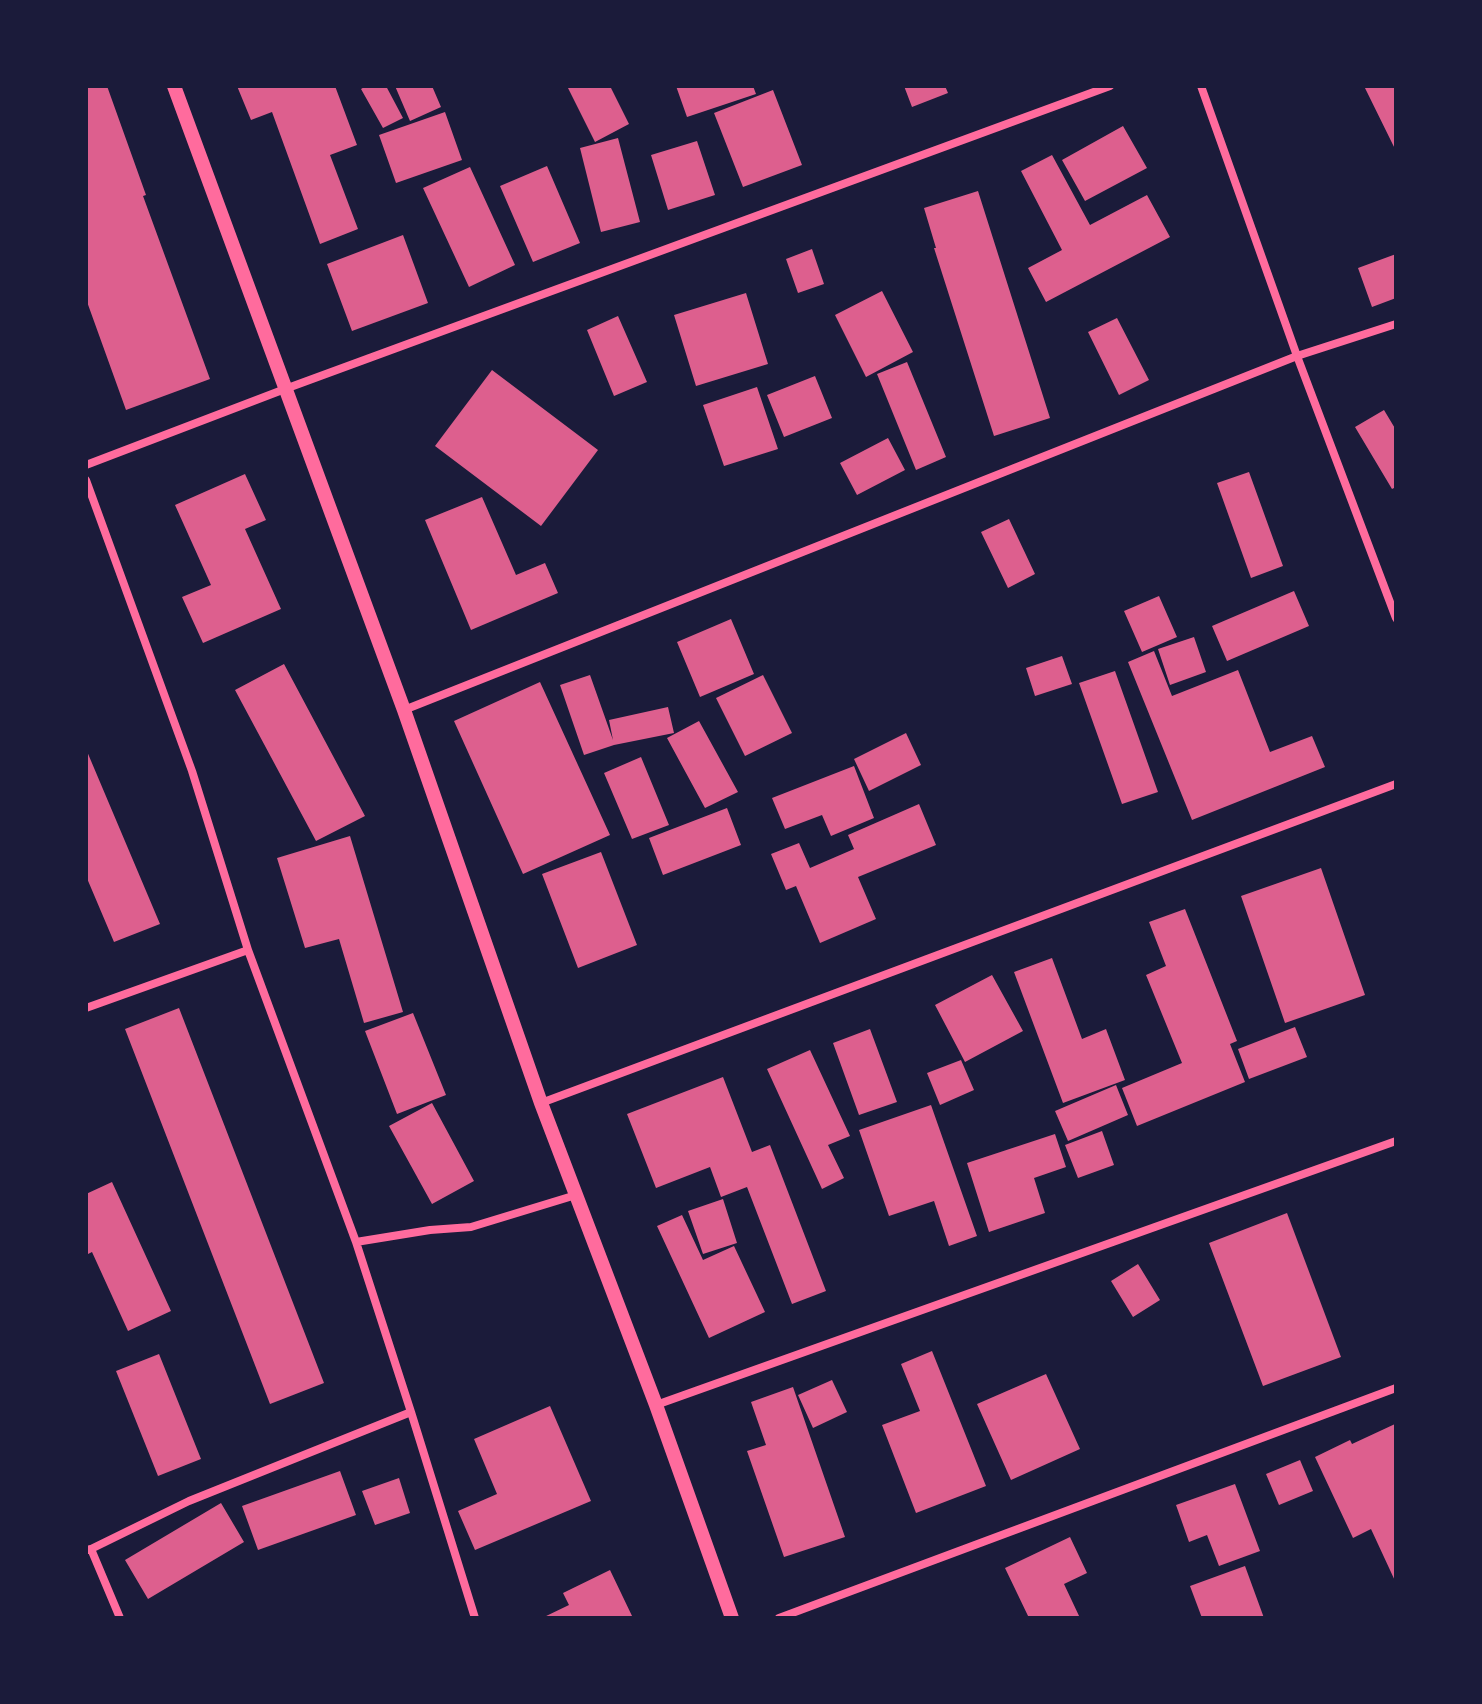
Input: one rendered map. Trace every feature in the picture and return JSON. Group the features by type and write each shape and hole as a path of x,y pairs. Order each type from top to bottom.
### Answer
{"street":[{"path":"174,86 404,710 541,1103 656,1405 732,1618"},
{"path":"86,465 1110,86"},
{"path":"1201,86 1297,356 1396,618"},
{"path":"404,710 1297,356 1396,324"},
{"path":"86,480 192,771 248,950 356,1242 475,1618"},
{"path":"541,1103 1396,784"},
{"path":"86,1008 248,950"},
{"path":"656,1405 1396,1141"},
{"path":"356,1242 471,1227 576,1195"},
{"path":"779,1618 1396,1388"},
{"path":"120,1618 88,1549 189,1501 411,1412"}],"building":[{"path":"86,86 107,86 146,195 143,196 210,379 126,410 86,299"},
{"path":"237,86 335,86 357,145 330,155 358,229 320,244 272,112 251,120"},
{"path":"386,86 403,118 383,128 361,89"},
{"path":"395,86 432,86 441,107 410,121"},
{"path":"567,86 610,86 629,124 595,142"},
{"path":"676,86 753,86 756,94 687,117"},
{"path":"904,86 945,86 948,93 912,107"},
{"path":"1364,86 1396,86 1396,151"},
{"path":"773,90 802,165 743,187 714,113"},
{"path":"445,112 462,160 396,183 379,135"},
{"path":"1123,126 1147,168 1085,201 1062,160"},
{"path":"618,138 640,222 601,232 580,148"},
{"path":"697,141 715,195 668,210 651,155"},
{"path":"1052,155 1090,225 1147,195 1170,237 1046,302 1028,268 1062,250 1021,171"},
{"path":"547,166 580,243 533,262 500,186"},
{"path":"470,167 515,265 469,287 423,188"},
{"path":"978,191 1050,418 994,436 924,208"},
{"path":"403,235 428,303 352,331 327,264"},
{"path":"812,249 824,284 798,293 786,259"},
{"path":"1396,254 1396,298 1372,307 1358,268"},
{"path":"882,291 913,352 866,377 835,315"},
{"path":"746,293 768,364 696,386 674,315"},
{"path":"618,316 647,382 614,396 587,330"},
{"path":"1117,318 1149,380 1119,395 1088,332"},
{"path":"907,362 946,457 916,470 877,374"},
{"path":"492,370 598,450 541,526 435,446"},
{"path":"815,376 832,418 784,437 767,395"},
{"path":"757,387 778,449 724,466 703,405"},
{"path":"1384,410 1396,430 1396,487 1392,489 1355,427"},
{"path":"888,438 905,470 857,495 840,463"},
{"path":"1249,472 1283,566 1251,578 1217,483"},
{"path":"245,474 266,520 245,529 281,609 203,643 182,597 211,585 175,505"},
{"path":"482,497 516,575 545,563 558,593 471,630 425,520"},
{"path":"1009,519 1035,574 1008,588 981,532"},
{"path":"1294,591 1309,626 1227,661 1212,626"},
{"path":"1159,596 1177,637 1142,652 1124,611"},
{"path":"731,619 754,674 700,697 677,642"},
{"path":"1194,637 1206,672 1170,685 1158,649"},
{"path":"1154,651 1172,696 1238,670 1270,752 1312,736 1325,767 1192,820 1128,662"},
{"path":"1062,656 1072,684 1035,696 1026,668"},
{"path":"284,664 365,816 316,841 235,690"},
{"path":"1115,671 1158,792 1122,804 1079,683"},
{"path":"590,675 613,740 609,720 668,707 674,733 614,745 584,755 560,685"},
{"path":"763,675 792,733 745,756 716,698"},
{"path":"540,682 610,835 523,874 454,721"},
{"path":"699,721 738,792 705,808 667,738"},
{"path":"906,733 921,765 869,791 854,759"},
{"path":"86,749 160,924 114,942 86,876"},
{"path":"641,757 669,825 632,839 604,773"},
{"path":"854,766 874,818 831,836 822,815 785,829 772,798"},
{"path":"919,804 936,845 858,877 876,919 820,943 796,886 786,890 771,854 799,843 810,868 854,849 848,835"},
{"path":"727,808 741,845 663,875 649,838"},
{"path":"350,836 403,1012 364,1023 339,939 305,948 277,858"},
{"path":"601,852 637,945 578,968 542,874"},
{"path":"1321,868 1365,995 1285,1023 1241,896"},
{"path":"1185,909 1237,1041 1230,1044 1245,1082 1137,1126 1122,1088 1182,1063 1146,975 1166,966 1149,922"},
{"path":"1052,958 1082,1039 1106,1029 1125,1080 1063,1103 1014,972"},
{"path":"992,975 1023,1031 965,1062 935,1005"},
{"path":"179,1008 324,1383 270,1404 125,1029"},
{"path":"413,1013 446,1095 397,1114 365,1031"},
{"path":"1295,1027 1307,1057 1249,1079 1238,1049"},
{"path":"870,1029 897,1102 859,1115 833,1043"},
{"path":"810,1050 850,1136 828,1145 844,1178 822,1189 767,1069"},
{"path":"961,1060 974,1090 940,1105 927,1073"},
{"path":"723,1077 752,1152 770,1145 826,1291 792,1304 747,1187 721,1197 710,1167 656,1188 627,1114"},
{"path":"1116,1085 1128,1115 1068,1141 1055,1111"},
{"path":"432,1103 474,1181 432,1204 389,1126"},
{"path":"931,1105 977,1236 949,1246 934,1201 889,1216 859,1130"},
{"path":"1102,1131 1114,1165 1078,1178 1065,1145"},
{"path":"1055,1134 1066,1167 1034,1178 1045,1213 989,1232 967,1163"},
{"path":"112,1182 171,1311 128,1331 92,1252 86,1255 86,1194"},
{"path":"723,1199 737,1243 703,1254 688,1211"},
{"path":"1287,1213 1341,1357 1263,1386 1209,1243"},
{"path":"682,1215 703,1260 734,1246 765,1312 709,1338 657,1226"},
{"path":"1138,1264 1160,1300 1133,1317 1111,1281"},
{"path":"932,1351 986,1486 916,1513 882,1425 920,1411 901,1364"},
{"path":"159,1354 201,1459 158,1476 116,1371"},
{"path":"1046,1374 1080,1449 1011,1480 977,1404"},
{"path":"832,1380 847,1412 813,1428 798,1395"},
{"path":"793,1387 845,1537 784,1557 747,1451 766,1445 751,1402"},
{"path":"550,1406 591,1501 475,1550 458,1511 497,1494 474,1439"},
{"path":"1395,1424 1396,1583 1371,1529 1353,1538 1315,1457"},
{"path":"1300,1460 1313,1491 1279,1505 1266,1474"},
{"path":"340,1471 356,1515 258,1550 242,1506"},
{"path":"399,1478 410,1513 375,1525 362,1491"},
{"path":"1235,1484 1260,1551 1219,1566 1207,1535 1189,1542 1176,1505"},
{"path":"221,1503 244,1542 148,1599 125,1560"},
{"path":"1070,1537 1087,1573 1064,1584 1080,1618 1029,1618 1005,1568"},
{"path":"1245,1566 1264,1618 1202,1618 1190,1586"},
{"path":"610,1570 633,1618 542,1618 569,1605 563,1593"}]}
